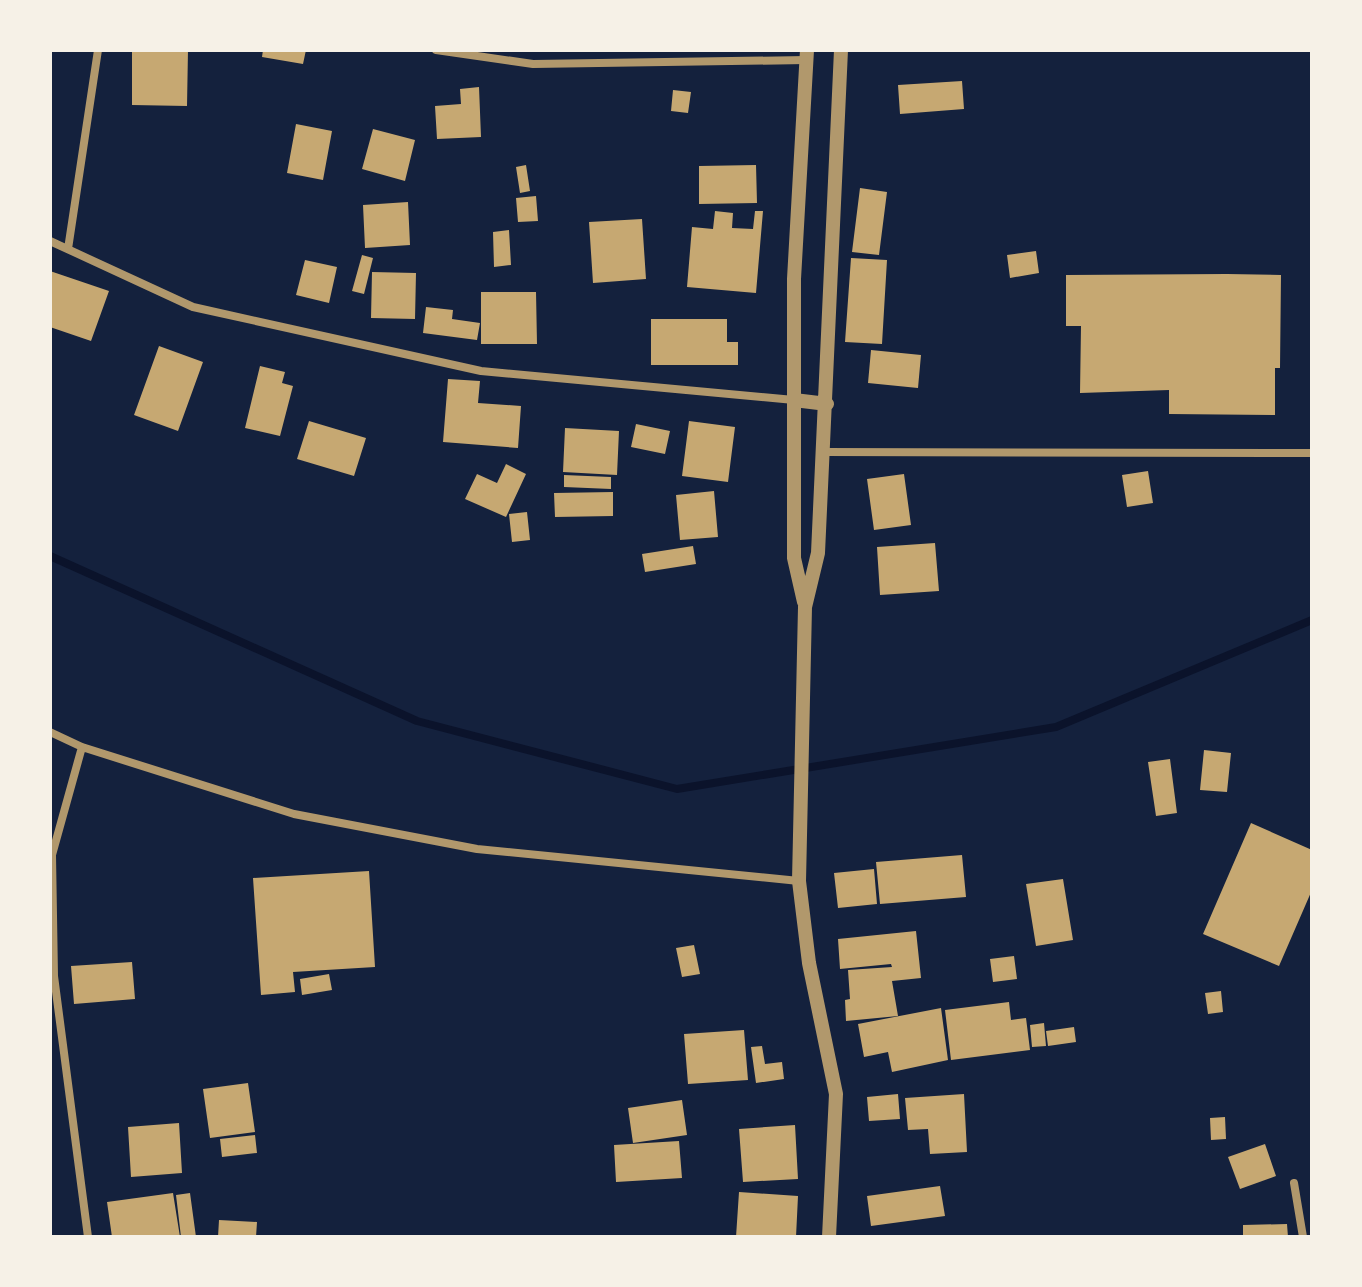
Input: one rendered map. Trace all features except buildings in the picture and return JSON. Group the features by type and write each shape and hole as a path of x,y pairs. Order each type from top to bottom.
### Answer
{"street":[{"path":"68,249 98,50"},
{"path":"436,50 533,64 807,55 794,279 794,558 805,607"},
{"path":"829,1237 836,1094 809,963 799,881 805,607 818,553 841,50"},
{"path":"50,241 193,307 481,371 827,404"},
{"path":"794,452 1312,453"},
{"path":"50,732 82,747 294,814 461,846 799,881"},
{"path":"82,747 52,855 54,976 88,1237"},
{"path":"1294,1183 1303,1237"}],"waterway":[{"path":"50,556 417,721 677,789 1056,727 1312,620"}]}
